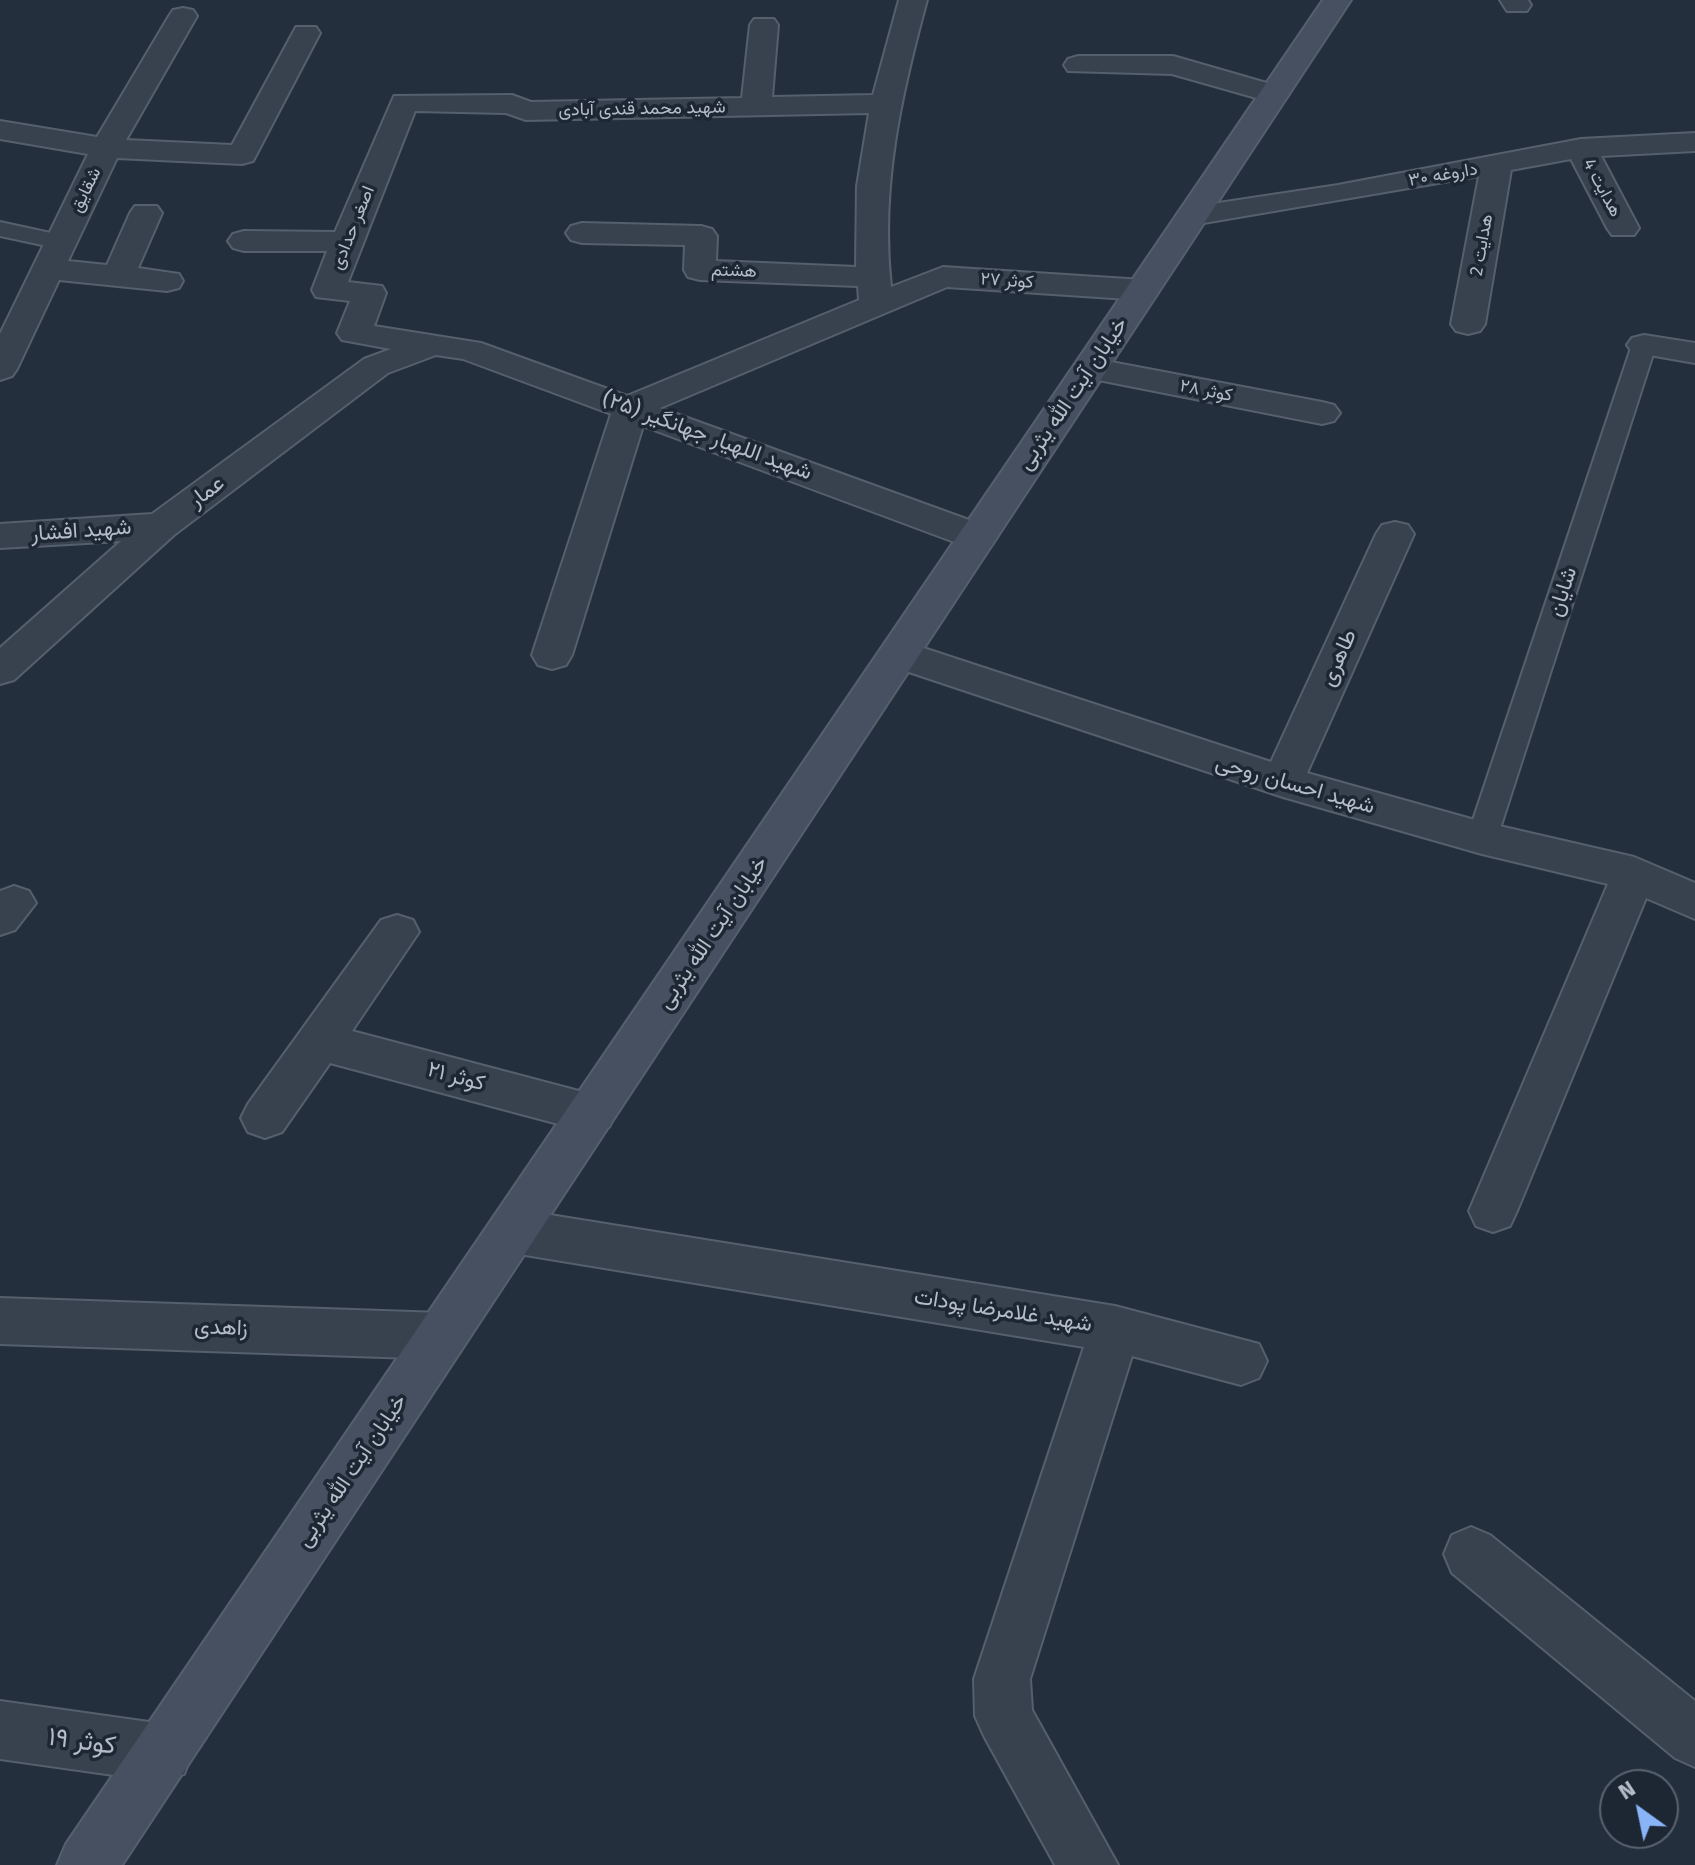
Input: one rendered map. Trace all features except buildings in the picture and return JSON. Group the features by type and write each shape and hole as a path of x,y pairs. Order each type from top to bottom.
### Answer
{"main road":[{"name":"خیابان آیت الله یثربی","path":"87,1865 1337,0"}],"street":[{"path":"874,291 873,169 883,104 913,0"},
{"name":"شقایق","path":"0,369 106,148 183,16"},
{"path":"756,107 764,25"},
{"path":"0,130 106,148 242,155 306,33"},
{"path":"1078,65 1173,65 1274,94"},
{"name":"شهید محمد قندی آبادی","path":"404,102 512,104 526,111 883,104"},
{"name":"اصغر حدادی","path":"404,102 328,290 370,293 354,333 435,344"},
{"name":"داروغه ۳۰","path":"1192,216 1581,148 1695,142"},
{"name":"هدایت 4","path":"1581,148 1623,228"},
{"name":"هدایت 2","path":"1468,324 1497,165"},
{"path":"119,274 146,213"},
{"name":"هشتم","path":"582,233 701,236 700,270 874,291"},
{"path":"244,241 347,242"},
{"path":"54,256 119,274 167,281"},
{"name":"کوثر ۲۷","path":"631,407 874,291 943,277 1143,290"},
{"name":"شهید اللهیار جهانگیر (۲۵)","path":"435,344 469,350 631,407 978,537"},
{"name":"عمار","path":"0,670 161,526 376,366 435,344"},
{"path":"1644,345 1695,353"},
{"name":"کوثر ۲۸","path":"1090,369 1322,413"},
{"path":"552,655 631,407"},
{"name":"شهید افشار","path":"0,536 161,526"},
{"name":"طاهری","path":"1283,782 1395,534"},
{"name":"شهید احسان روحی","path":"899,654 1283,782 1482,838 1634,874 1695,902"},
{"path":"1493,1211 1634,874"},
{"path":"265,1118 397,932"},
{"name":"کوثر ۲۱","path":"320,1041 592,1113"},
{"name":"شهید غلامرضا پودات","path":"513,1231 1115,1329 1002,1679 1004,1716 1088,1865"},
{"name":"زاهدی","path":"0,1321 442,1336"},
{"path":"1115,1329 1241,1361"},
{"path":"1471,1554 1695,1738"},
{"name":"کوثر ۱۹","path":"0,1730 163,1753"}],"lane":[{"path":"0,229 54,256"},
{"name":"شایان","path":"1482,838 1644,345"}]}
